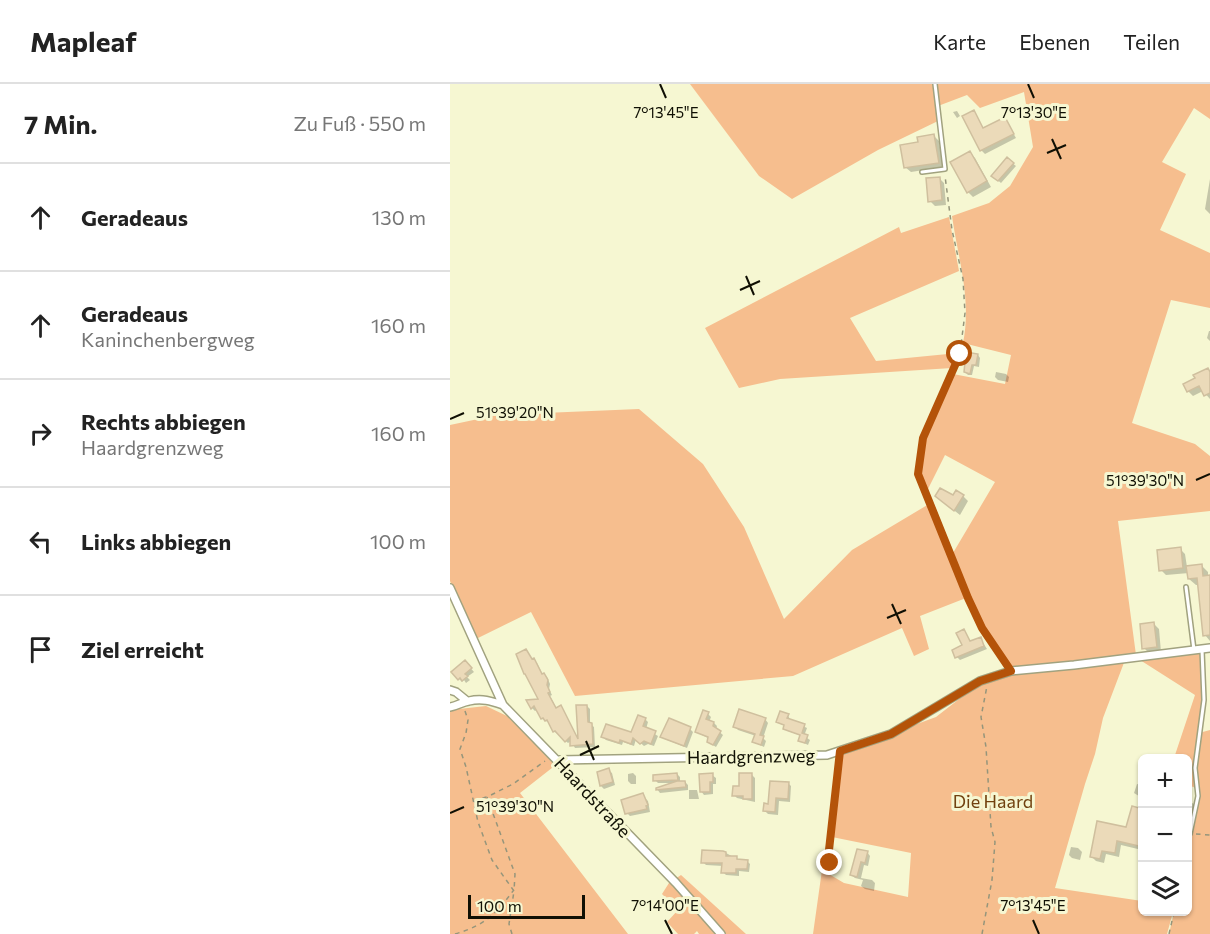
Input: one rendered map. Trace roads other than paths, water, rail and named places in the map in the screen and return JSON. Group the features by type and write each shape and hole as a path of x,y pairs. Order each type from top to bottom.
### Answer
{"street":[{"path":"450,588 503,705"},
{"name":"Haardgrenzweg","path":"556,758 827,755 891,734 980,681 1011,671 1202,649"},
{"path":"450,690 468,701"},
{"path":"450,706 485,699 503,705"},
{"name":"Haardstraße","path":"503,705 676,883 721,934"}],"lane":[{"path":"922,172 945,169 934,84"},
{"path":"929,500 982,628 1011,671"},
{"path":"1186,588 1202,649 1204,700 1195,768 1198,796 1192,824"},
{"path":"836,867 830,863 829,850 840,751"}],"park label":[{"name":"Die Haard","path":"993,801"}]}
